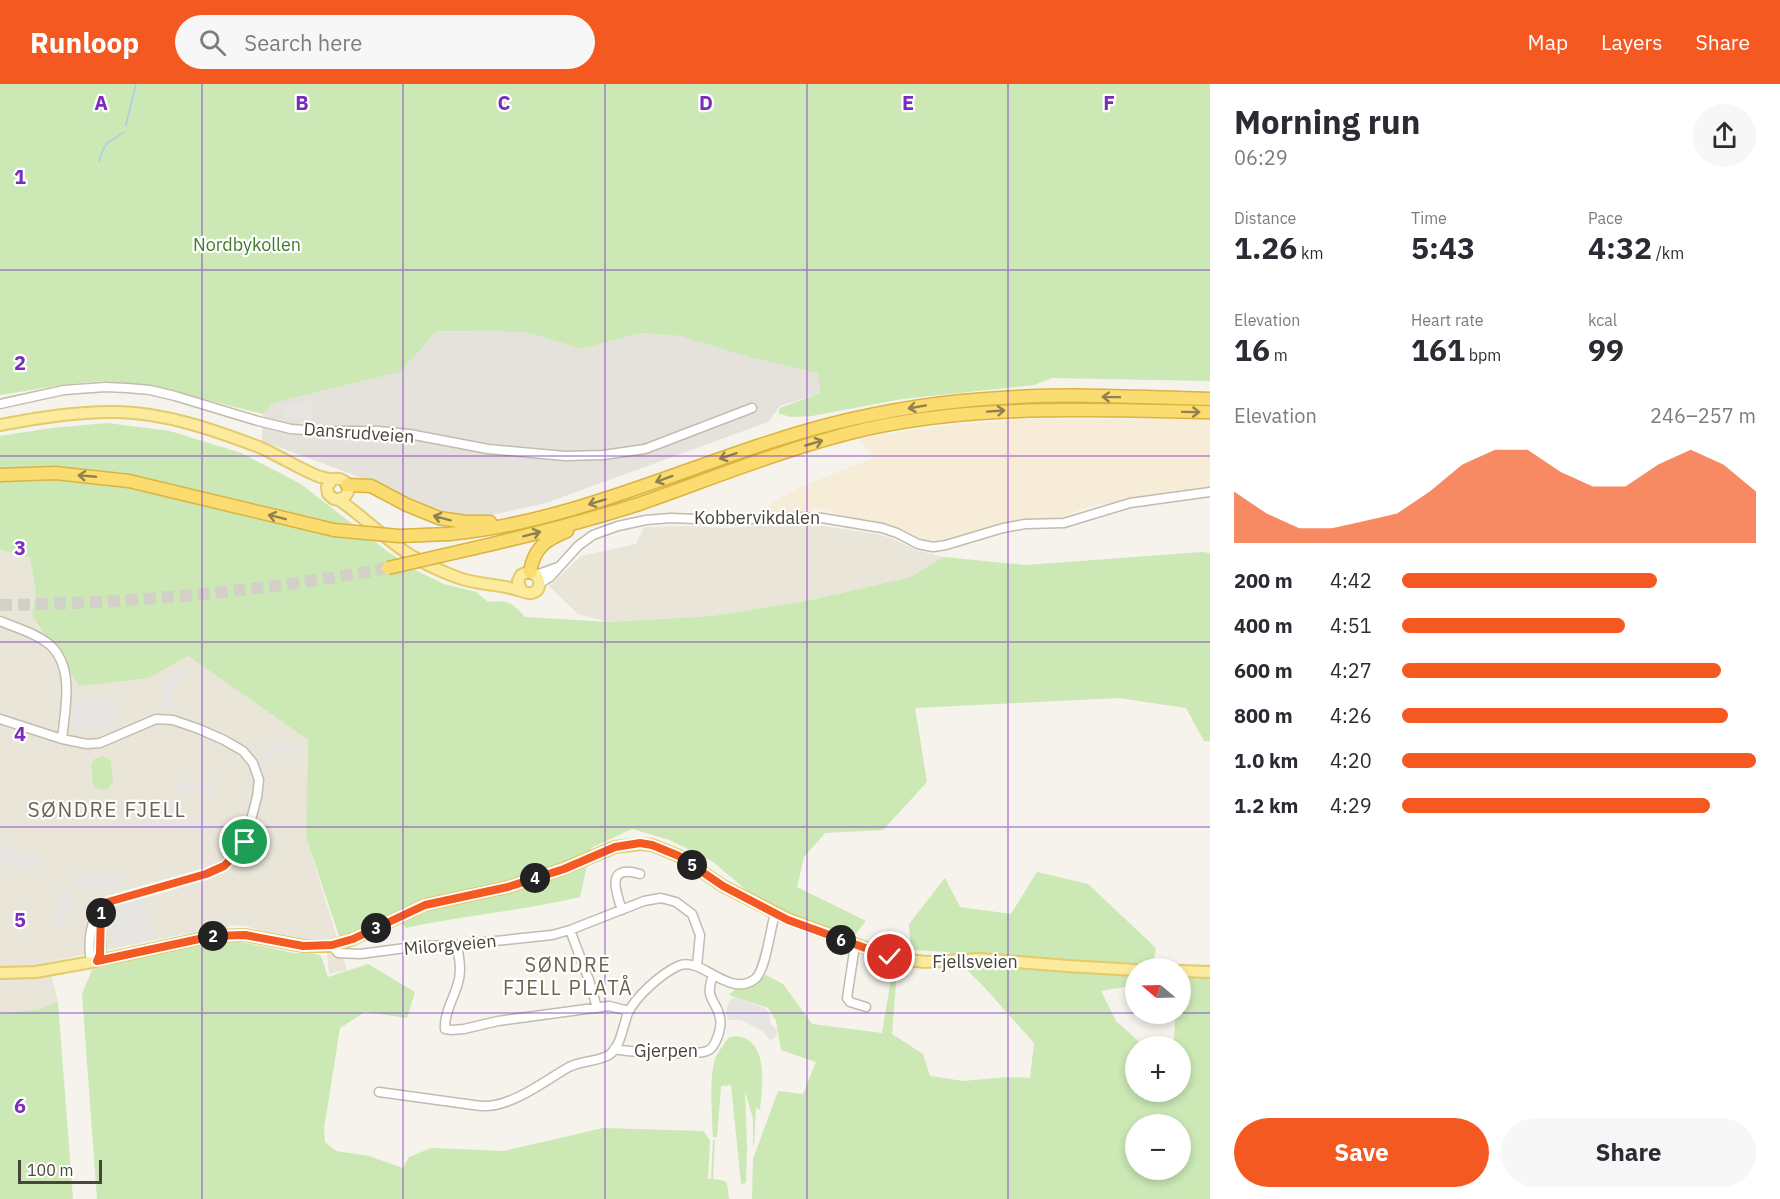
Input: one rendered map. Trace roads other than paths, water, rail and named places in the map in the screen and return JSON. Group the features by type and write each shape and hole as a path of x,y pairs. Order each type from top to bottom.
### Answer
{"highway":[{"path":"0,476 55,474 129,481 334,530 399,536 449,534 502,527 563,513 783,437 896,410 1012,397 1210,399"},
{"path":"388,568 564,526 640,503 787,450 868,429 930,418 1002,411 1210,412"},
{"path":"344,493 371,486 423,512 452,520 482,523 563,513"},
{"path":"536,577 535,553 549,540 573,529 603,520 640,503"}],"main road":[{"path":"0,425 91,412 155,416 191,424 244,442 280,457 329,484"},
{"path":"329,484 340,479 344,493 358,514 393,544 427,564 469,581 501,587 520,585"},
{"path":"329,484 327,492 334,500 344,493"},
{"path":"523,573 536,577 536,591 533,593 527,593 520,585 523,573"},
{"name":"Fjellsveien","path":"0,973 36,972 213,936 245,935 303,946 332,945 353,939 425,905 526,882 564,869 615,847 632,844 652,845 679,856 723,886 775,914 890,957 912,962 980,959 1125,969"},
{"path":"1191,971 1210,972"}],"street":[{"name":"Dansrudveien","path":"0,404 64,390 105,387 150,390 291,429 409,434 488,449 565,456 603,455 645,449 752,408"},
{"name":"Kobbervikdalen","path":"536,577 549,577 578,546 593,535 631,523 660,519 822,518 882,528 918,544 933,547 1003,528 1025,524 1064,523 1130,503 1210,492"},
{"path":"0,621 35,635 51,646 58,656 65,670 67,683 62,739"},
{"path":"0,719 62,739 87,744 100,743 156,719 173,720 210,733 239,748 253,763 258,775 257,797 245,842 234,856 224,866 206,874 108,902 101,908 100,954 97,961"},
{"path":"622,910 615,878 627,872 640,874"},
{"name":"Milorgveien","path":"332,945 338,953 351,954 552,935 644,901 661,898 676,902 692,914 700,930 701,940 697,966"},
{"path":"379,1092 473,1106 497,1106 511,1101 569,1067 604,1057 614,1049 629,1011 637,999 673,969 687,963 737,983 749,982 758,976 763,965 775,914"},
{"path":"570,930 597,1008"},
{"path":"457,945 459,981 445,1029 464,1029 498,1021 609,1006 629,1011"},
{"path":"855,945 847,998 854,1004 866,1007"},
{"name":"Gjerpen","path":"614,1049 660,1053 698,1052 710,1049 721,1025 719,1014 709,995 713,975"}],"waterway":[{"path":"126,125 136,84"},
{"path":"99,161 106,145 124,132"}],"tunnel":[{"path":"0,605 98,602 195,595 292,584 388,568"}],"district":[{"name":"SØNDRE FJELL","path":"107,810"},
{"name":"SØNDRE FJELL PLATÅ","path":"568,976"}],"park label":[{"name":"Nordbykollen","path":"247,245"}]}
